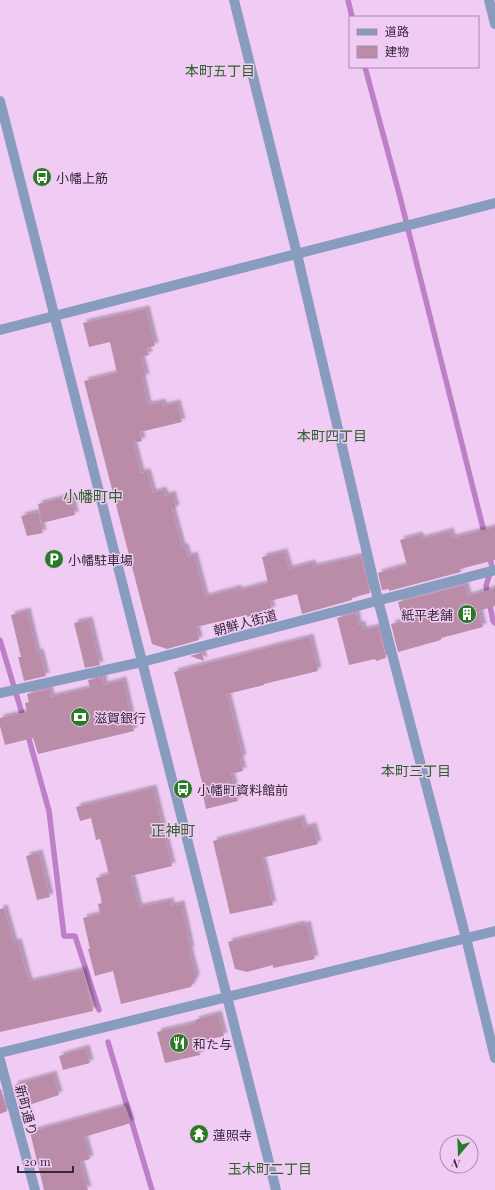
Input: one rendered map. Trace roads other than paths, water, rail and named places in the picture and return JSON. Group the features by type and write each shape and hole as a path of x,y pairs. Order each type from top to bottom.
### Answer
{"street":[{"path":"234,0 297,254 378,600 466,938 495,1058"},
{"path":"489,0 495,24"},
{"path":"0,101 276,1190"},
{"path":"0,330 495,203"},
{"name":"朝鮮人街道","path":"0,693 142,662 495,570"},
{"path":"0,1053 495,931"},
{"name":"新町通り","path":"0,1060 35,1190"}],"waterway":[{"path":"348,0 352,16"},
{"path":"365,68 400,197 485,536"},
{"path":"489,554 492,567 486,586 493,621 495,623"},
{"path":"0,640 24,720"},
{"path":"27,732 49,811 64,936 75,936 99,1010"},
{"path":"108,1042 152,1190"}],"place":[{"name":"小幡上筋","path":"42,177"},
{"name":"小幡駐車場","path":"54,559"},
{"name":"紙平老舗","path":"467,614"},
{"name":"滋賀銀行","path":"80,717"},
{"name":"小幡町資料館前","path":"183,789"},
{"name":"和た与","path":"179,1043"},
{"name":"蓮照寺","path":"199,1134"}],"district":[{"name":"本町五丁目","path":"220,70"},
{"name":"本町四丁目","path":"332,435"},
{"name":"小幡町中","path":"93,496"},
{"name":"本町三丁目","path":"416,770"},
{"name":"正神町","path":"173,830"},
{"name":"玉木町二丁目","path":"270,1168"}]}
